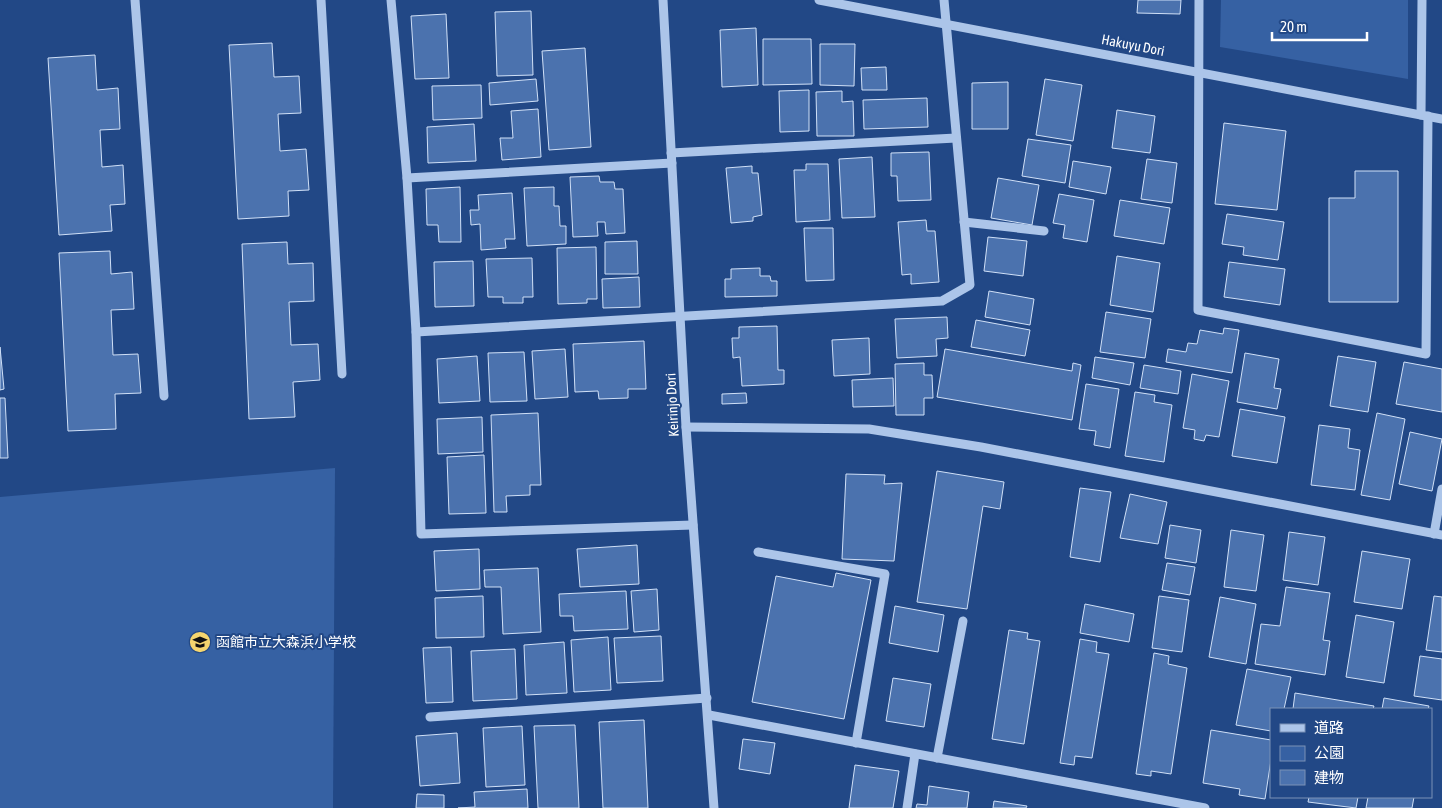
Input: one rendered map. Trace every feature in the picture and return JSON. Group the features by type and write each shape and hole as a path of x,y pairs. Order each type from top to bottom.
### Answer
{"street":[{"path":"135,0 164,396"},
{"path":"321,0 342,374"},
{"path":"391,0 407,178 416,332 421,534 693,525"},
{"name":"Keirinjo Dori","path":"663,0 686,427 709,715 714,808"},
{"name":"Hakuyu Dori","path":"819,0 1442,119"},
{"path":"416,332 942,301 970,284 944,0"},
{"path":"1199,0 1198,310 1426,354 1425,115 1422,0"},
{"path":"671,153 956,138"},
{"path":"407,178 672,163"},
{"path":"964,222 1044,231"},
{"path":"686,427 868,429 981,447 1438,534 1442,489"},
{"path":"758,552 885,574 856,743"},
{"path":"937,758 962,621"},
{"path":"430,717 707,698"},
{"path":"709,715 1205,808"},
{"path":"907,808 915,754"}],"green space":[{"path":"1221,0 1408,0 1408,79 1220,47"},
{"name":"函館市立大森浜小学校","path":"335,468 333,808 0,808 0,497"}],"building":[{"path":"1138,0 1181,0 1180,14 1137,13"},
{"path":"531,11 533,75 497,76 495,12"},
{"path":"446,14 449,78 415,79 411,16"},
{"path":"756,28 758,85 722,87 720,30"},
{"path":"763,39 811,39 812,84 763,85"},
{"path":"272,43 274,77 299,76 301,113 278,114 280,151 306,149 309,190 288,191 289,216 238,219 229,45"},
{"path":"820,44 855,44 854,86 820,85"},
{"path":"585,48 591,147 549,150 542,51"},
{"path":"95,55 97,90 118,88 120,129 100,130 102,167 123,165 125,204 110,205 112,231 59,235 48,58"},
{"path":"886,67 887,90 862,90 861,68"},
{"path":"536,79 538,101 490,105 489,83"},
{"path":"1045,79 1082,85 1073,141 1036,135"},
{"path":"1008,82 1008,129 972,129 972,83"},
{"path":"481,85 482,118 433,120 432,86"},
{"path":"809,90 809,131 780,132 779,91"},
{"path":"842,91 842,102 853,101 854,136 817,136 816,92"},
{"path":"927,98 928,127 864,129 863,100"},
{"path":"538,109 541,157 502,160 500,138 513,138 511,111"},
{"path":"1117,110 1155,116 1150,153 1112,148"},
{"path":"1224,123 1286,131 1277,210 1215,204"},
{"path":"474,124 476,161 428,163 427,127"},
{"path":"1028,139 1071,145 1065,183 1022,176"},
{"path":"929,152 931,200 898,201 897,176 891,176 891,153"},
{"path":"872,157 875,217 842,218 839,159"},
{"path":"1147,159 1177,163 1172,203 1141,199"},
{"path":"1073,161 1111,167 1106,194 1069,187"},
{"path":"806,164 828,164 830,220 796,222 794,170 806,170"},
{"path":"752,166 752,173 758,173 762,215 753,217 753,221 731,223 726,168"},
{"path":"1355,171 1398,171 1398,302 1329,302 1329,198 1355,198"},
{"path":"599,176 600,182 614,182 615,189 623,189 625,233 606,234 605,222 597,222 598,236 573,237 570,177"},
{"path":"998,178 1039,185 1032,225 991,218"},
{"path":"460,187 461,242 439,242 438,225 427,225 426,189"},
{"path":"554,187 554,206 559,206 560,226 566,226 566,244 527,246 524,188"},
{"path":"512,193 515,239 505,239 506,248 481,250 480,224 471,225 470,210 479,210 478,195"},
{"path":"1059,194 1094,200 1087,242 1063,238 1065,225 1053,223"},
{"path":"1120,200 1170,208 1164,244 1114,236"},
{"path":"1227,214 1284,222 1278,260 1243,255 1244,247 1222,244"},
{"path":"926,220 927,231 935,231 939,282 911,284 911,274 902,275 898,222"},
{"path":"804,228 833,228 834,280 806,281"},
{"path":"988,237 1027,241 1023,276 984,271"},
{"path":"637,241 638,274 605,274 605,242"},
{"path":"287,242 288,264 313,263 314,301 289,302 291,345 318,344 320,380 293,382 295,417 249,419 242,244"},
{"path":"596,247 597,299 587,299 587,303 558,304 557,248"},
{"path":"110,251 111,274 132,272 134,309 111,310 113,355 138,354 141,393 115,394 116,429 68,431 59,253"},
{"path":"1117,256 1160,263 1153,312 1110,305"},
{"path":"532,258 533,297 523,297 523,303 503,303 503,297 488,297 486,259"},
{"path":"473,261 474,306 435,307 434,262"},
{"path":"1229,262 1285,269 1280,305 1224,297"},
{"path":"760,268 760,276 770,276 771,281 777,281 777,296 725,297 725,279 731,279 731,269"},
{"path":"639,277 640,307 603,308 602,279"},
{"path":"989,291 1034,299 1030,325 985,317"},
{"path":"1106,312 1151,319 1145,358 1100,352"},
{"path":"947,317 948,338 936,339 937,356 897,358 895,319"},
{"path":"976,320 1030,330 1025,356 971,347"},
{"path":"777,326 778,370 784,370 784,384 742,386 740,357 733,358 732,338 739,338 739,327"},
{"path":"1224,328 1239,330 1232,373 1166,362 1168,349 1186,352 1188,343 1197,344 1200,330 1223,334"},
{"path":"869,338 870,374 834,376 832,340"},
{"path":"644,341 646,389 628,389 628,398 599,399 598,391 575,392 573,344"},
{"path":"0,347 4,389 0,390"},
{"path":"565,349 568,397 535,399 532,351"},
{"path":"945,349 1072,371 1073,363 1081,365 1072,420 937,397"},
{"path":"524,352 527,401 490,402 488,353"},
{"path":"1245,353 1279,359 1274,388 1281,389 1277,409 1237,402"},
{"path":"477,356 480,401 439,403 437,359"},
{"path":"1338,356 1376,362 1368,412 1330,406"},
{"path":"1095,357 1134,363 1130,385 1092,378"},
{"path":"1404,362 1442,369 1442,412 1396,404"},
{"path":"924,363 924,375 932,375 933,398 924,398 924,415 896,415 895,364"},
{"path":"1144,365 1181,371 1178,394 1140,388"},
{"path":"1192,374 1229,381 1219,437 1206,435 1204,441 1194,439 1195,430 1183,428"},
{"path":"893,378 894,406 853,407 852,380"},
{"path":"1086,384 1119,389 1110,448 1094,445 1096,431 1079,429"},
{"path":"1135,392 1155,395 1154,402 1172,405 1164,462 1125,456"},
{"path":"746,393 747,403 722,404 722,394"},
{"path":"0,398 5,398 8,458 0,458"},
{"path":"1240,409 1285,417 1277,463 1232,456"},
{"path":"538,413 541,485 530,485 530,495 506,496 507,512 494,512 491,415"},
{"path":"1377,413 1405,419 1390,500 1361,495"},
{"path":"482,417 483,452 438,454 437,419"},
{"path":"1319,425 1350,429 1348,448 1360,450 1355,490 1311,485"},
{"path":"1410,432 1442,439 1432,491 1399,484"},
{"path":"484,455 486,513 449,514 447,457"},
{"path":"937,471 1004,482 1000,509 983,506 967,609 917,602"},
{"path":"846,474 885,475 884,484 902,483 894,561 842,559"},
{"path":"1080,488 1111,492 1100,562 1070,557"},
{"path":"1130,494 1167,502 1158,544 1120,538"},
{"path":"1170,525 1201,530 1196,563 1165,558"},
{"path":"1231,530 1264,535 1256,591 1224,587"},
{"path":"1289,532 1325,537 1318,585 1283,580"},
{"path":"637,545 639,584 580,587 577,549"},
{"path":"479,549 480,589 436,591 434,551"},
{"path":"1362,551 1410,559 1402,609 1354,602"},
{"path":"1167,563 1195,567 1190,595 1162,590"},
{"path":"538,568 541,632 503,634 501,587 485,587 484,570"},
{"path":"836,573 871,580 844,719 752,702 776,576 833,587"},
{"path":"1286,587 1330,593 1323,640 1330,641 1325,675 1255,664 1261,624 1280,626"},
{"path":"657,589 659,630 634,632 631,591"},
{"path":"626,591 628,629 574,631 573,616 560,616 559,594"},
{"path":"483,596 484,637 436,638 435,598"},
{"path":"1159,596 1189,600 1182,652 1152,648"},
{"path":"1434,596 1442,597 1442,652 1426,650"},
{"path":"1220,597 1256,604 1246,664 1209,657"},
{"path":"1085,604 1134,614 1129,642 1080,633"},
{"path":"895,606 944,615 938,652 889,643"},
{"path":"1356,615 1394,622 1384,683 1346,677"},
{"path":"1009,630 1028,633 1027,639 1040,641 1024,744 992,739"},
{"path":"661,636 663,681 617,683 614,638"},
{"path":"608,637 611,690 574,692 571,640"},
{"path":"1080,639 1097,642 1096,652 1109,654 1092,758 1075,756 1074,765 1060,763"},
{"path":"564,642 567,693 526,695 524,645"},
{"path":"451,647 453,702 426,703 423,648"},
{"path":"515,649 517,699 473,701 471,651"},
{"path":"1154,653 1169,656 1168,664 1187,668 1171,774 1151,771 1151,776 1136,774"},
{"path":"1420,656 1442,659 1442,700 1414,696"},
{"path":"1247,669 1291,677 1284,708 1270,708 1270,731 1236,725"},
{"path":"893,678 931,684 924,727 886,721"},
{"path":"1295,693 1374,706 1373,708 1293,708"},
{"path":"1384,698 1429,706 1428,708 1382,708"},
{"path":"644,720 648,808 603,808 599,722"},
{"path":"575,725 579,808 538,808 534,726"},
{"path":"522,726 525,785 486,787 483,728"},
{"path":"1211,730 1270,740 1270,766 1265,799 1239,795 1240,789 1203,783"},
{"path":"457,733 460,783 420,786 416,736"},
{"path":"743,739 775,743 770,774 739,769"},
{"path":"855,765 899,771 893,808 849,808"},
{"path":"929,786 969,792 967,808 916,808 917,804 927,805"},
{"path":"527,789 528,808 458,808 475,807 474,792"},
{"path":"417,794 444,795 444,808 416,808"},
{"path":"1309,798 1358,798 1356,808 1308,802"},
{"path":"1368,798 1414,798 1412,808 1366,808"},
{"path":"994,801 1027,806 1026,808 993,808"}],"place":[{"name":"函館市立大森浜小学校","path":"200,642"}]}
